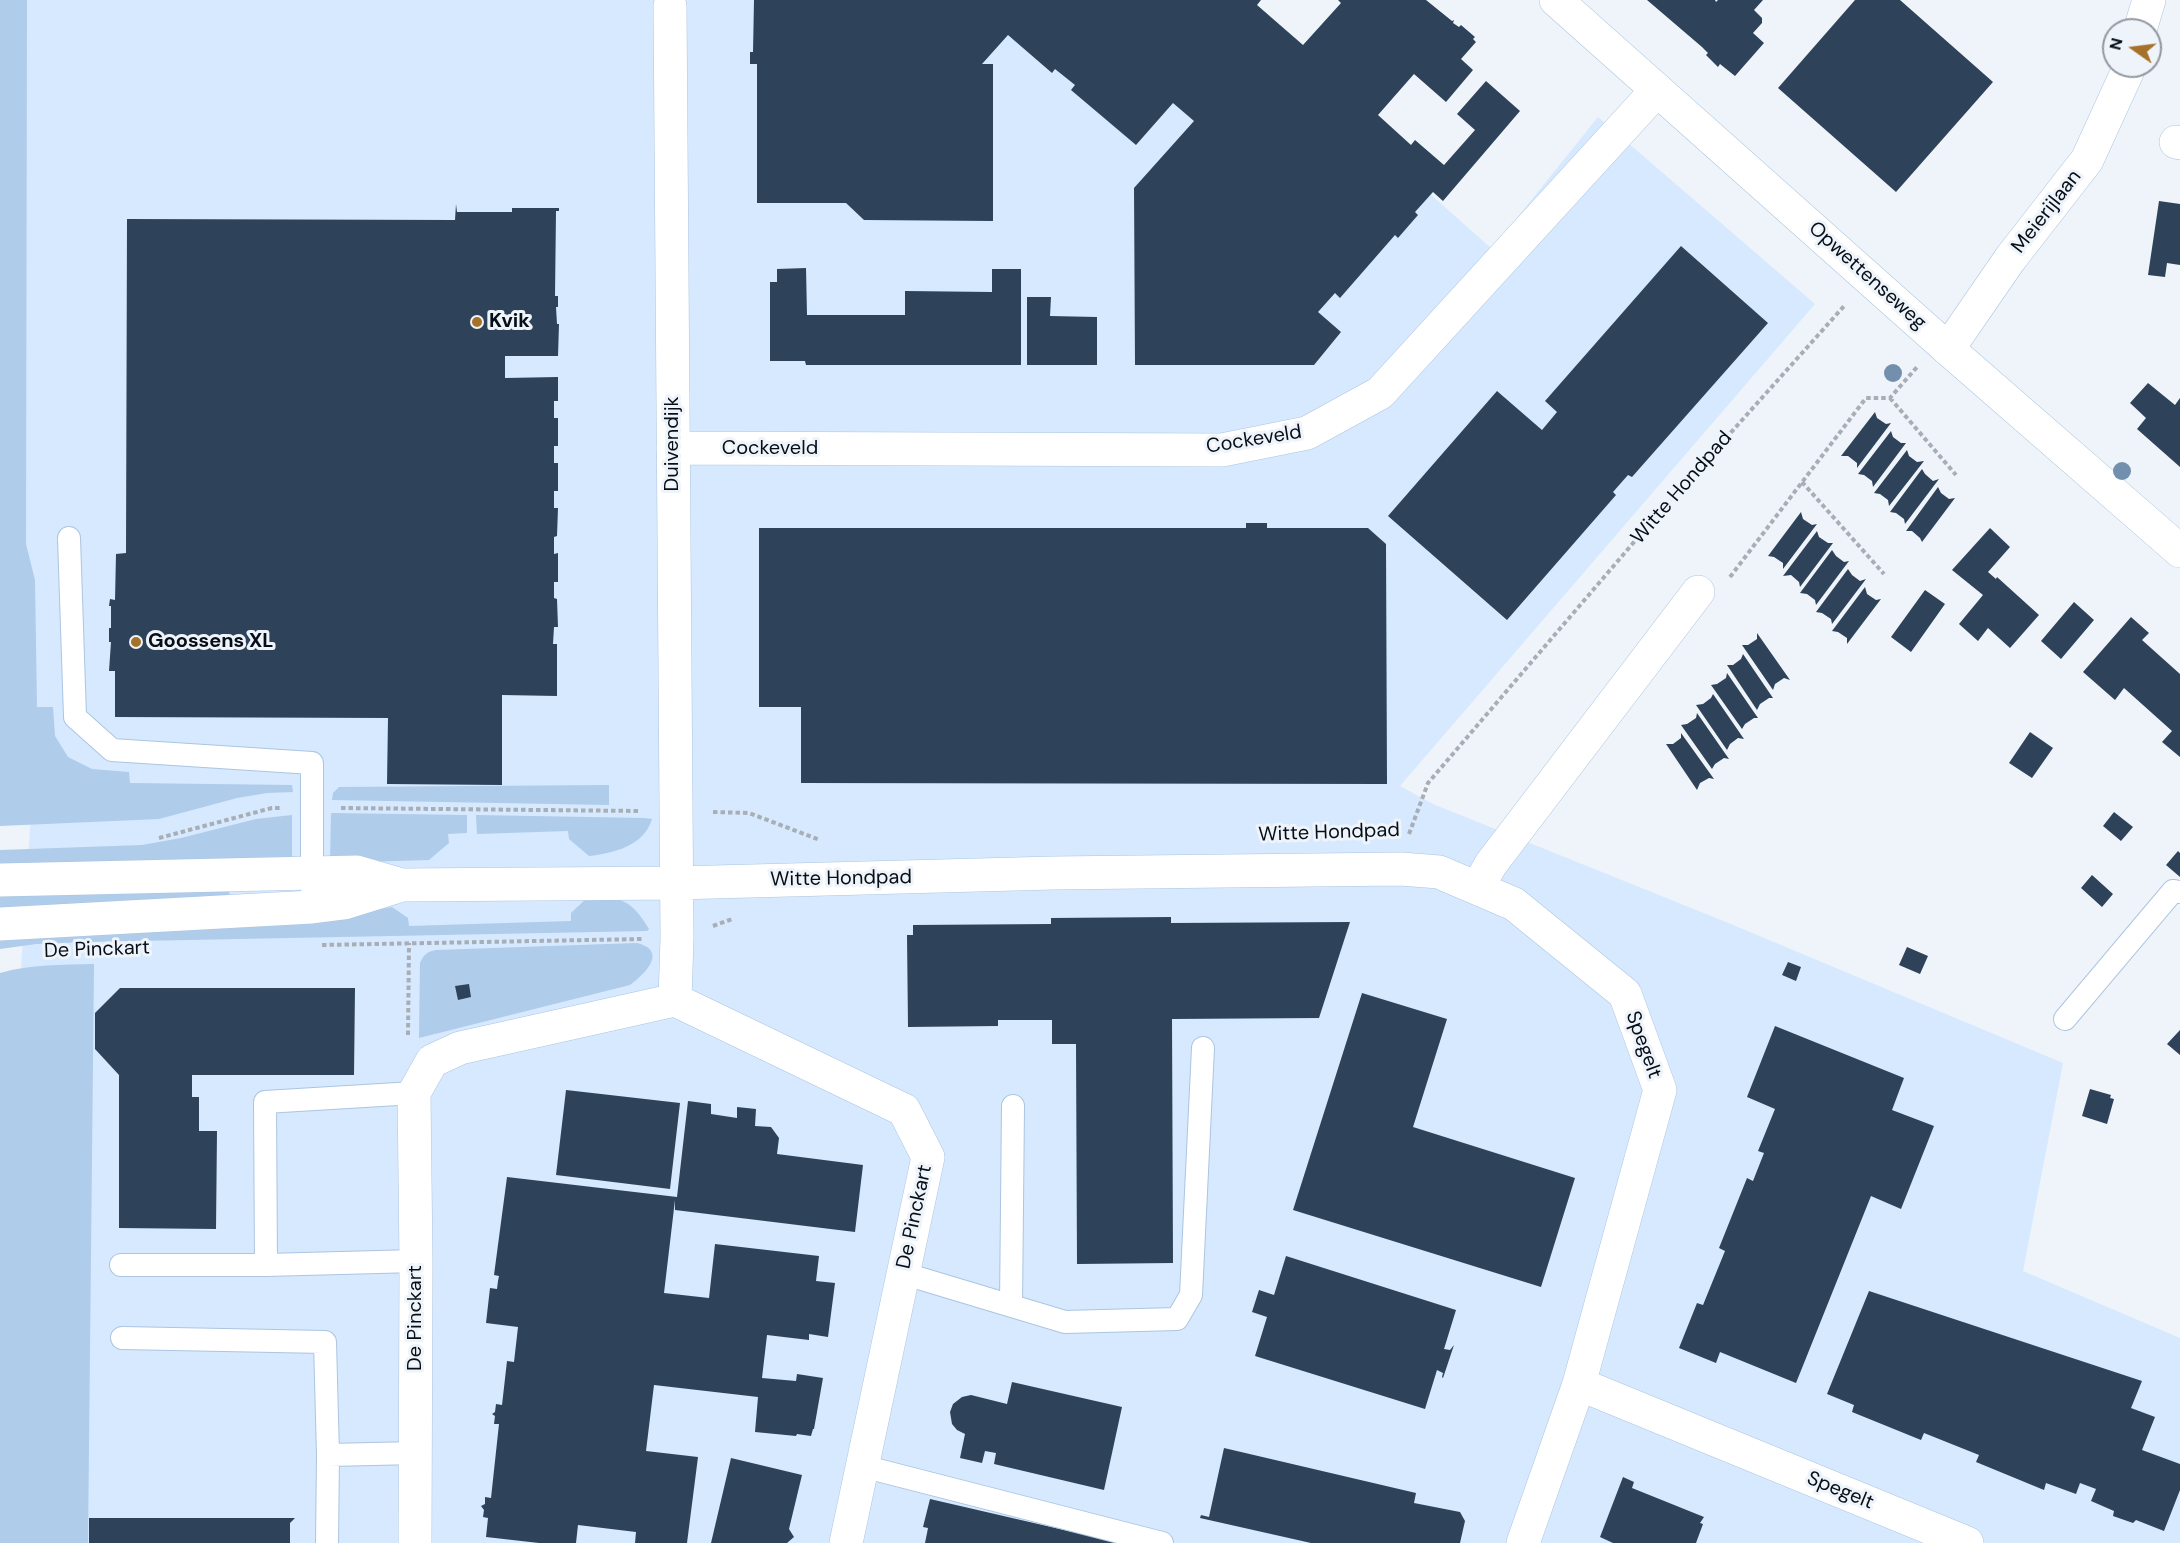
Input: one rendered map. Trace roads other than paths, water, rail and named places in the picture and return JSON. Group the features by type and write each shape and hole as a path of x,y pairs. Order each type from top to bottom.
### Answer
{"street":[{"name":"Opwettenseweg","path":"1556,0 1948,349 2180,551"},
{"path":"2144,18 2149,0"},
{"name":"Duivendijk","path":"670,3 676,883"},
{"name":"Meierijlaan","path":"1948,349 2010,259 2087,160 2125,78"},
{"name":"Cockeveld","path":"673,448 1222,450 1307,433 1380,393 1657,90"},
{"path":"1477,888 1491,864 1698,591"},
{"name":"Spegelt","path":"1401,869 1439,872 1514,904 1625,994 1660,1090 1579,1384 1523,1543"},
{"name":"Witte Hondpad","path":"676,883 1054,873 1401,869"},
{"name":"De Pinckart","path":"0,880 357,872 402,885 676,883"},
{"path":"414,1093 432,1061 460,1048 675,999 676,883"},
{"name":"De Pinckart","path":"0,924 312,907 344,903 402,885"},
{"name":"De Pinckart","path":"675,999 904,1110 928,1156 846,1543"},
{"name":"De Pinckart","path":"414,1093 417,1453 415,1543"},
{"name":"Spegelt","path":"1579,1384 1967,1543"}],"lane":[{"path":"69,538 75,717 112,750 312,763 312,907"},
{"path":"2065,1018 2173,891 2180,892"},
{"path":"902,1274 1065,1322 1177,1319 1191,1295 1203,1048"},
{"path":"266,1265 265,1102 414,1093"},
{"path":"1011,1305 1013,1106"},
{"path":"121,1265 266,1265 416,1261"},
{"path":"122,1338 325,1342 328,1455 327,1543"},
{"path":"328,1455 417,1453"},
{"path":"862,1466 1162,1543"}],"place":[{"name":"Kvik","path":"477,322"},
{"name":"Goossens XL","path":"136,642"}]}
